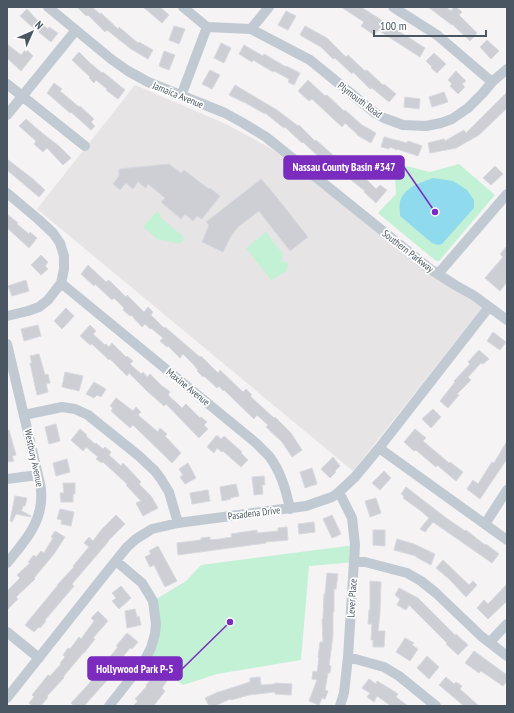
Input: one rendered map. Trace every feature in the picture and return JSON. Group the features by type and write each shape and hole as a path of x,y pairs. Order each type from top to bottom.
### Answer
{"street":[{"name":"Jamaica Avenue","path":"48,7 111,59 128,71 148,82 226,113 266,137 313,175"},
{"path":"181,96 207,27 183,7"},
{"path":"251,29 269,7"},
{"path":"393,7 437,35 492,82"},
{"name":"Plymouth Road","path":"207,27 251,29 310,60 374,112 384,118 403,125 426,126 452,119 468,108 483,94 492,82 507,69"},
{"path":"7,114 76,30"},
{"path":"7,84 85,146"},
{"name":"Southern Parkway","path":"313,175 420,262 473,295 507,320"},
{"path":"7,193 53,232 60,243 64,256 64,269 61,283 48,300 39,307 7,316"},
{"path":"438,274 507,194"},
{"name":"Maxine Avenue","path":"61,283 256,443 269,456 279,472 290,509"},
{"name":"Pasadena Drive","path":"7,698 126,547 152,529 178,523 306,506 332,497 339,492 355,477 379,448 489,307"},
{"name":"Westbury Avenue","path":"7,344 8,356 24,415 41,490 40,512 36,524 27,539 7,563"},
{"path":"24,415 62,408 79,410 88,415 139,456 155,471 169,492 178,523"},
{"path":"379,448 507,540"},
{"path":"7,479 38,475"},
{"path":"485,524 507,490"},
{"name":"Lever Place","path":"339,492 352,518 355,545 348,657 344,693 340,706"},
{"path":"109,706 143,663 151,648 156,624 153,601 142,583 116,560"},
{"path":"355,562 365,562 407,573 421,581 436,593 481,636 507,656"},
{"path":"490,642 507,624"},
{"path":"7,632 39,658"},
{"path":"348,657 384,667 399,676 436,706"}],"shaded area":[{"path":"135,85 226,124 270,148 482,308 353,471 37,209"}],"green space":[{"path":"394,163 430,172 459,164 495,195 439,261 436,261 378,213 396,194"},
{"path":"157,211 161,215 160,217 185,238 180,244 157,239 143,227"},
{"path":"266,232 283,254 282,261 288,263 287,271 271,280 246,248"},
{"path":"355,545 355,562 309,566 301,660 217,674 183,685 146,658 151,648 153,601 186,581 201,565"}],"water":[{"path":"433,178 453,181 467,190 474,200 474,208 442,244 438,245 432,243 400,216 400,202 405,193 413,186"}],"building":[{"path":"77,7 92,7 100,14 101,13 118,29 119,27 138,43 139,42 153,50 148,59 131,49 107,30 105,32 88,15 86,16"},
{"path":"143,7 160,7 169,15 162,23"},
{"path":"341,7 361,7 425,48 420,57 378,30 374,35 361,26 364,22"},
{"path":"428,7 446,7 451,11 454,7 456,7 462,12 459,15 477,33 470,41 452,24"},
{"path":"27,9 48,29 49,27 58,33 51,42 20,16"},
{"path":"286,11 296,16 288,30 278,25"},
{"path":"174,26 185,29 179,44 169,40"},
{"path":"305,26 327,38 346,57 348,55 365,71 367,70 383,85 384,84 396,94 389,102 372,88 370,89 353,72 352,74 321,47 300,35"},
{"path":"487,40 499,51 491,59 480,47"},
{"path":"221,43 231,48 224,63 214,58"},
{"path":"7,44 21,55 26,49 33,56 21,71 7,58"},
{"path":"244,45 263,56 264,54 286,67 300,73 294,85 288,82 289,79 274,71 273,72 253,60 252,62 239,54"},
{"path":"164,51 175,55 169,70 159,66"},
{"path":"79,52 102,73 103,72 125,90 118,99 96,80 94,83 89,78 90,77 72,60"},
{"path":"434,53 446,64 437,73 426,61"},
{"path":"210,70 220,75 212,89 202,84"},
{"path":"456,71 466,81 462,84 465,87 458,94 450,86 452,84 448,80"},
{"path":"308,80 344,111 345,110 362,125 376,133 371,143 357,135 345,123 342,127 312,99 309,101 298,91"},
{"path":"54,83 62,89 60,91 94,119 91,122 95,126 91,130 47,93"},
{"path":"235,85 277,110 298,126 299,125 315,141 316,140 334,156 336,155 353,172 354,170 376,189 380,185 387,190 376,203 364,192 365,191 341,172 339,173 323,157 321,159 285,127 284,128 265,113 229,95"},
{"path":"444,92 448,102 432,107 429,97"},
{"path":"507,92 507,108 479,135 456,148 430,153 428,143 444,139 445,141 464,130 466,133"},
{"path":"405,97 420,99 419,109 404,107"},
{"path":"26,119 59,146 71,158 63,165 47,148 43,152 34,144 36,141 19,126"},
{"path":"384,137 407,143 408,141 422,146 418,156 390,147 389,149 381,147"},
{"path":"7,159 45,190 39,197 7,170"},
{"path":"169,164 181,173 184,170 220,196 202,219 197,216 193,221 185,214 181,219 161,202 165,198 148,184 146,188 138,182 133,189 126,183 120,190 113,184 119,176 119,169"},
{"path":"495,166 503,174 491,185 483,178"},
{"path":"261,179 308,237 290,251 259,211 238,227 231,236 223,252 202,242 209,225 206,222"},
{"path":"7,214 29,234 30,232 37,238 29,248 7,228"},
{"path":"507,246 507,282 500,291 485,278 503,257 500,254"},
{"path":"41,255 48,262 45,266 48,269 41,275 31,265"},
{"path":"88,265 106,282 109,280 126,297 127,295 144,312 148,307 153,312 151,315 164,328 165,327 200,357 201,356 218,373 220,370 243,392 246,389 252,395 250,396 291,433 302,450 292,457 282,442 266,427 268,425 257,415 254,419 224,390 223,391 219,386 217,388 204,376 203,377 183,354 180,358 168,346 167,347 160,341 163,338 145,324 142,327 131,315 130,316 123,310 124,308 114,298 112,300 95,284 94,286 81,274"},
{"path":"26,280 29,291 12,296 8,286"},
{"path":"66,308 74,316 62,329 54,321"},
{"path":"38,325 41,336 24,341 21,329"},
{"path":"90,325 96,331 93,334 105,345 106,344 109,347 112,343 126,357 127,356 133,361 130,364 141,374 143,372 147,377 150,374 170,392 168,395 182,408 186,404 200,418 201,417 207,422 204,425 208,429 199,438 166,404 164,406 129,373 127,376 110,359 109,360 92,344 90,345 80,336"},
{"path":"493,332 506,342 500,350 487,341"},
{"path":"479,350 489,359 483,364 481,363 468,377 471,380 457,394 459,395 448,408 440,401 455,382 454,381 470,364 468,362"},
{"path":"39,354 45,375 48,374 50,383 46,384 48,392 37,395 30,363 32,363 30,356"},
{"path":"65,372 83,376 79,391 62,387"},
{"path":"94,382 106,389 101,397 97,395 94,398 86,394"},
{"path":"116,398 133,411 136,407 141,412 138,415 158,432 160,428 167,434 165,436 181,453 172,463 133,425 130,428 111,411 113,408 110,406"},
{"path":"433,409 441,417 431,428 422,419"},
{"path":"56,424 60,441 49,444 45,427"},
{"path":"80,429 95,444 96,443 103,449 105,447 111,452 109,455 121,466 123,463 141,482 139,484 151,496 158,508 143,516 136,503 141,501 126,485 127,484 103,462 102,463 96,459 98,457 86,447 83,451 71,440"},
{"path":"415,429 426,438 423,441 449,463 450,462 463,472 456,481 437,465 436,467 404,442"},
{"path":"9,430 16,455 12,456 14,461 7,462 7,431"},
{"path":"216,436 221,439 224,436 242,452 241,453 248,460 241,467 223,451 222,452 217,448 214,453 207,447"},
{"path":"507,441 507,459 480,499 467,489 473,480 478,484 492,462 494,463"},
{"path":"333,457 340,466 330,478 321,469"},
{"path":"67,459 70,472 56,476 53,463"},
{"path":"188,463 196,478 185,484 180,477 183,475 179,469"},
{"path":"312,468 317,484 305,488 300,472"},
{"path":"384,471 391,478 380,490 372,483"},
{"path":"264,476 265,485 262,485 263,494 254,495 252,477"},
{"path":"63,483 75,483 73,502 61,502 60,493 64,493"},
{"path":"236,484 239,496 222,501 220,487"},
{"path":"406,487 445,517 499,554 492,563 433,522 425,532 420,529 429,518 403,498 404,496 401,494"},
{"path":"208,490 210,501 192,504 190,493"},
{"path":"15,496 27,498 25,506 23,506 22,510 20,510 31,517 16,514 12,522 10,521"},
{"path":"376,498 381,513 370,517 365,501"},
{"path":"60,509 74,512 71,526 61,524 62,520 57,519"},
{"path":"116,515 125,524 108,541 72,584 74,586 45,620 46,621 34,632 25,625 89,547 84,543 89,537 93,541 102,529"},
{"path":"332,515 341,534 332,538 323,519"},
{"path":"314,522 315,532 299,534 298,524"},
{"path":"287,527 288,540 178,555 177,543 201,540 201,538 210,537 210,540 220,539 232,537 231,534 257,530 257,533 278,531 278,528"},
{"path":"373,530 385,530 385,546 373,545"},
{"path":"55,531 65,537 54,554 34,578 35,579 16,597 18,599 7,610 7,591 20,578 17,575 30,563 28,562 34,555 36,557 41,551 44,553 53,538 51,537"},
{"path":"397,539 414,544 435,554 431,565 416,556 394,550"},
{"path":"158,546 177,581 165,587 154,565 150,567 145,557 151,554 149,551"},
{"path":"443,560 469,585 473,581 477,585 466,597 436,568"},
{"path":"327,573 338,574 336,589 334,589 333,635 329,665 331,666 330,673 328,673 325,690 328,691 325,699 322,698 319,705 309,701 317,680 312,679 313,671 317,672 320,642 323,642 322,619"},
{"path":"370,581 381,582 378,631 385,631 384,647 373,647 373,640 371,640 372,624 368,624 370,610"},
{"path":"507,584 507,601 488,619 477,608 484,600 488,604"},
{"path":"121,586 131,598 119,609 112,601 116,598 112,593"},
{"path":"399,588 418,598 455,635 456,634 468,645 458,655 409,605 406,610 397,605 400,599 395,595"},
{"path":"135,609 137,617 139,616 141,625 127,628 125,611"},
{"path":"98,611 108,621 93,638 95,639 63,677 64,678 47,696 48,697 41,706 33,706 29,703 34,697 32,695 48,675 50,676 61,664 60,663 65,657 63,655 68,648 70,649 79,637 81,639 94,621 91,618"},
{"path":"127,633 138,642 132,649 130,648 116,666 118,668 84,706 74,706 71,703 87,686 118,647 116,646"},
{"path":"405,638 414,643 412,645 418,649 410,661 396,652"},
{"path":"474,651 507,675 507,681 503,686 481,671 479,673 465,663"},
{"path":"427,656 439,667 429,679 417,668"},
{"path":"159,675 167,681 162,688 165,691 155,704 153,706 133,706 138,701 135,699 147,686 146,685 151,679 155,681"},
{"path":"260,677 261,685 275,683 292,684 291,695 275,694 275,692 249,695 230,699 215,706 209,706 205,698 218,692 250,682 250,678"},
{"path":"446,677 454,684 456,682 462,686 460,689 479,706 464,706 439,685"},
{"path":"369,679 376,684 377,681 398,694 396,697 408,706 391,706 377,696 374,702 367,697 370,693 362,688"}],"place":[{"name":"Nassau County Basin #347","path":"435,212"},
{"name":"Hollywood Park P-5","path":"230,622"}]}
